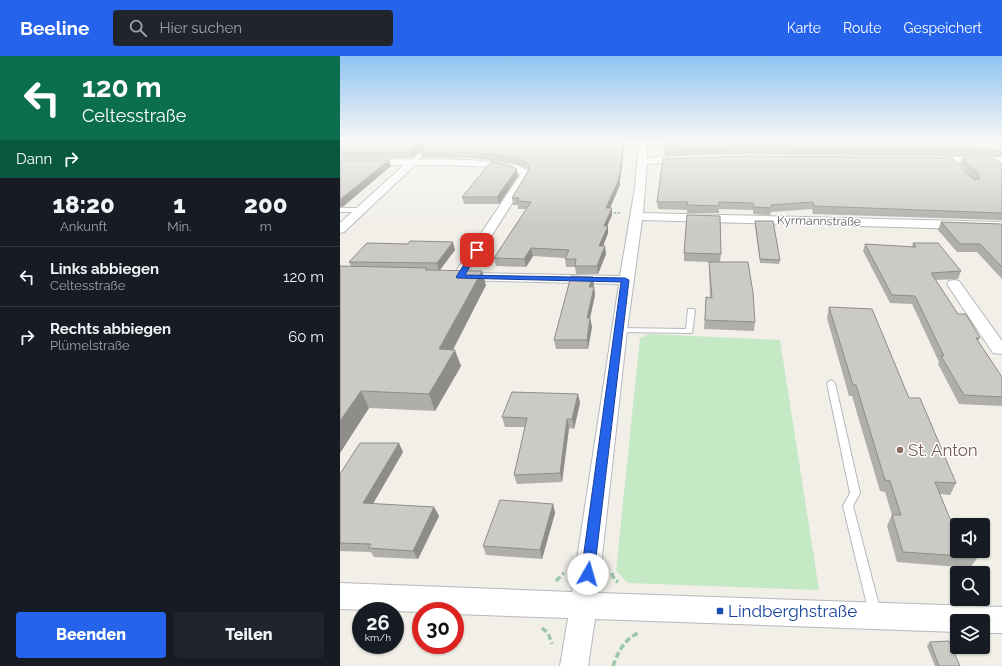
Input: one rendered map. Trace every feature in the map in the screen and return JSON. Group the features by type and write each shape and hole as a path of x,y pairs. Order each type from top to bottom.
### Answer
{"street":[{"path":"340,229 404,169"},
{"path":"460,277 523,179 525,175 524,172 518,169"},
{"path":"574,666 584,606 625,280 642,169"},
{"name":"Kyrmannstraße","path":"636,215 1002,226"},
{"path":"444,276 625,280"},
{"path":"954,284 1001,350"},
{"path":"340,596 1002,620"}],"lane":[{"path":"340,210 362,210"},
{"path":"619,330 689,332 691,311"},
{"path":"831,383 855,493 848,506 876,616"}],"path":[{"path":"605,213 636,215"},
{"path":"552,584 564,573 566,568"},
{"path":"612,570 614,579 621,585"},
{"path":"537,626 548,633 552,644 550,651"}],"green space":[{"path":"649,334 780,340 819,590 628,583 616,571 640,338"}],"building":[{"path":"340,169 377,169 341,199"},
{"path":"485,169 517,169 497,197 462,197"},
{"path":"529,169 621,169 619,179 606,208 612,208 604,226 608,226 599,246 605,246 597,266 575,266 576,259 565,259 569,250 531,248 524,259 494,258 531,202 517,201 519,198 512,198"},
{"path":"662,169 963,169 974,180 979,179 979,175 973,169 1002,169 1002,213 814,206 813,202 771,205 771,208 754,207 753,203 719,202 719,206 687,205 688,202 657,202"},
{"path":"687,215 720,216 721,254 684,253"},
{"path":"755,221 773,221 780,260 760,259"},
{"path":"941,222 1002,224 1002,267 980,244 960,244"},
{"path":"410,241 453,242 437,263 349,262 367,243 408,244"},
{"path":"913,243 938,243 961,271 931,273 958,314 966,314 980,338 976,338 1002,377 1002,397 964,395 941,356 944,356 915,296 892,295 865,244 916,247"},
{"path":"709,262 748,262 753,293 755,322 705,320 706,297 712,298"},
{"path":"340,266 482,271 439,349 455,350 429,394 361,391 340,421"},
{"path":"571,276 593,277 589,287 594,287 587,318 590,318 587,340 554,340"},
{"path":"829,307 872,309 909,398 920,398 956,483 935,482 950,519 950,555 903,552 892,515 901,515 890,481 885,480 856,385 853,385"},
{"path":"512,392 578,394 572,419 567,419 560,473 514,475 527,418 502,417"},
{"path":"360,443 399,443 363,503 434,507 413,551 368,548 371,544 340,543 340,474"},
{"path":"500,500 553,504 540,550 483,546"},
{"path":"949,641 950,654 955,654 960,666 939,666 930,642"}],"place":[{"name":"St. Anton","path":"900,450"},
{"name":"Lindberghstraße","path":"720,611"}],"route":[{"path":"477,250 460,277 625,280 588,574"}]}
